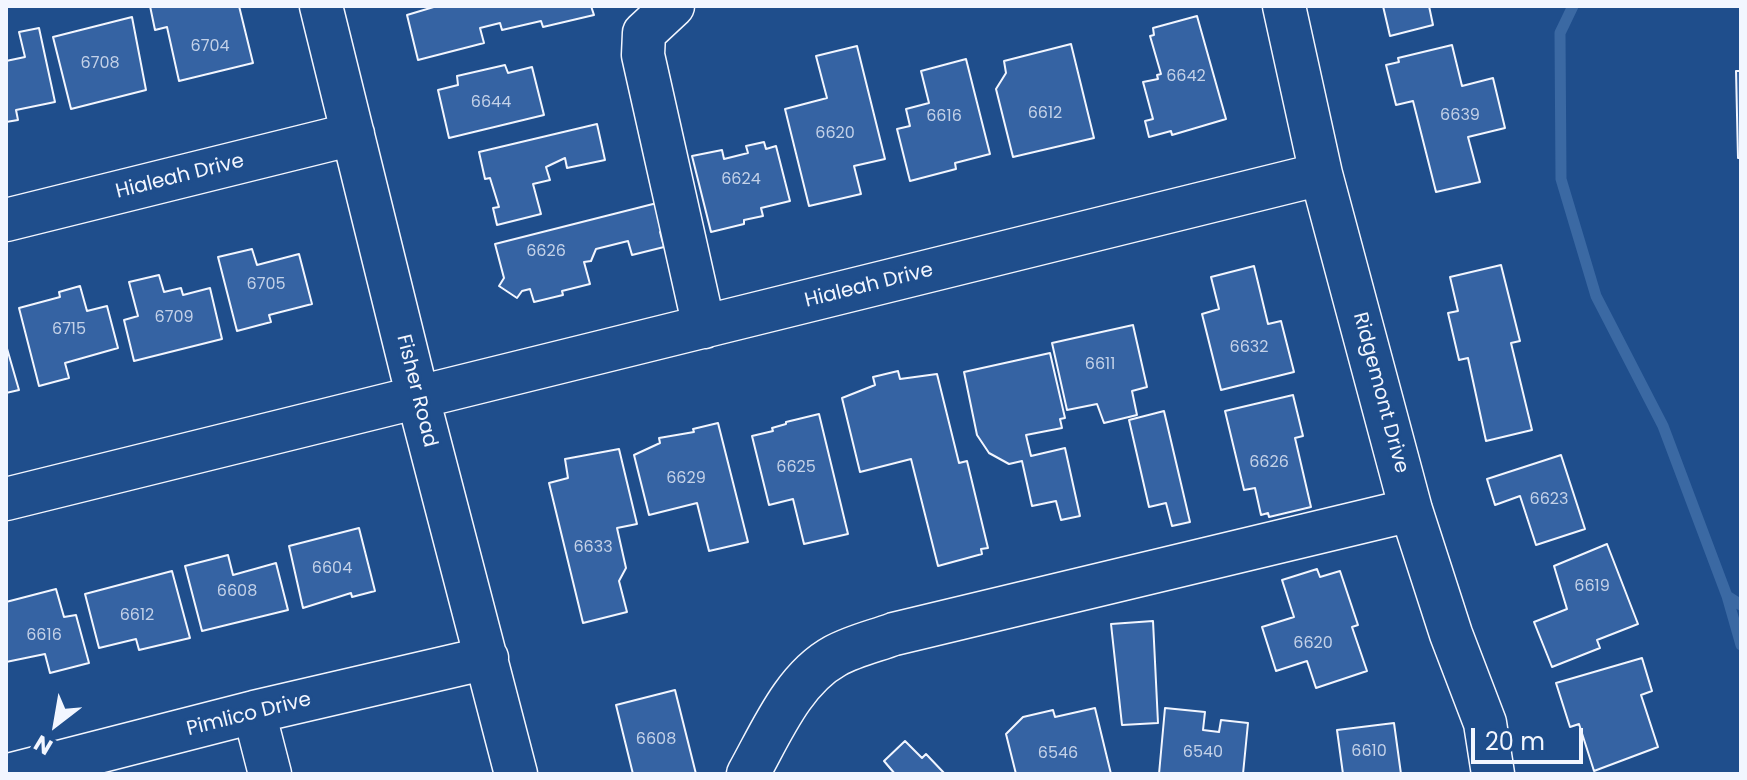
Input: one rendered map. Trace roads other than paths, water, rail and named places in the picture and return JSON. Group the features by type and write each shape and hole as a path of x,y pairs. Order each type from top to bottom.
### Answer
{"street":[{"name":"Fisher Road","path":"321,6 418,398 516,774"},
{"path":"673,6 644,33 643,55 704,327"},
{"name":"Ridgemont Drive","path":"1284,6 1321,174 1411,510 1451,634 1485,723 1493,774"},
{"name":"Hialeah Drive","path":"6,220 353,134"},
{"name":"Hialeah Drive","path":"6,499 1321,174"},
{"path":"748,774 778,720 809,675 836,655 894,634 1411,510"},
{"name":"Pimlico Drive","path":"12,774 254,712 487,658"},
{"path":"254,712 270,774"}],"waterway":[{"path":"1573,6 1560,33 1561,179 1596,296 1663,426 1727,596 1741,645"},
{"path":"1727,596 1741,605"}]}
